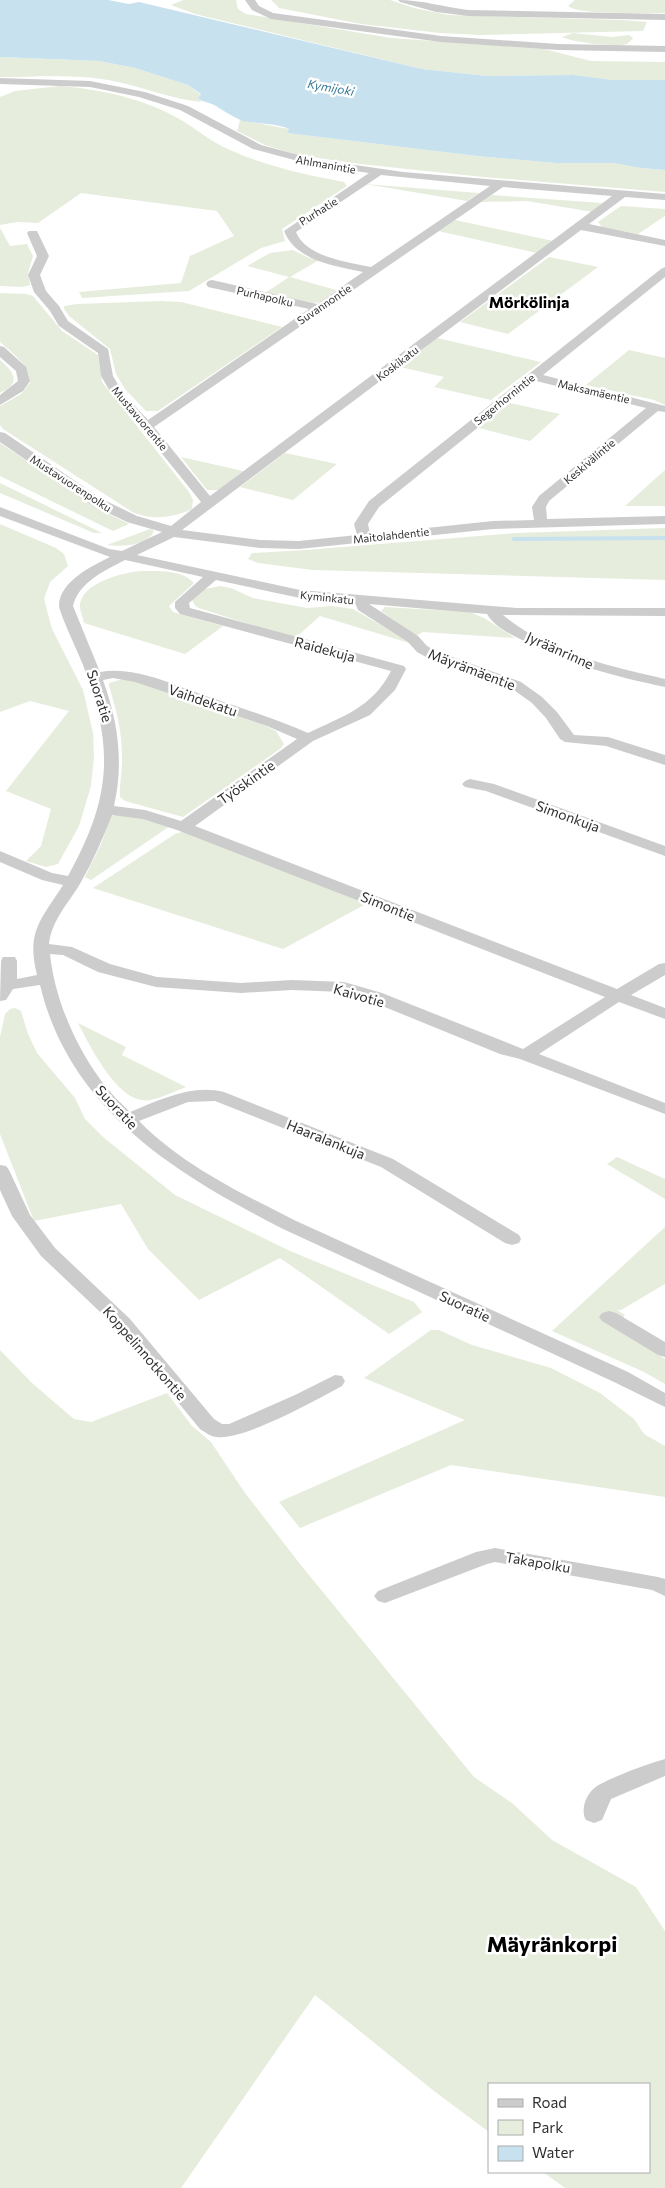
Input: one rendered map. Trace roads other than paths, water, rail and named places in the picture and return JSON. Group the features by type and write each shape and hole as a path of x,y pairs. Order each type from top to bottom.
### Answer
{"street":[{"path":"250,0 259,11 280,18 418,37 558,47 665,49"},
{"path":"403,0 436,9 468,13 665,17"},
{"path":"558,47 564,52 596,58"},
{"name":"Ahlmanintie","path":"0,80 90,84 135,92 184,108 257,147 313,162 378,172 665,197"},
{"path":"5,92 19,84 21,80"},
{"name":"Purhatie","path":"373,271 319,258 299,244 290,235 290,231 378,172"},
{"name":"Suvannontie","path":"147,426 501,183"},
{"name":"Koskikatu","path":"173,533 177,527 623,193"},
{"path":"581,226 665,243"},
{"name":"Mustavuorentie","path":"33,234 43,256 34,275 40,292 55,309 63,323 104,352 107,376 118,395 147,426 209,503"},
{"name":"Segerhornintie","path":"364,538 361,524 374,504 665,271"},
{"name":"Purhapolku","path":"212,284 318,308"},
{"path":"0,350 22,370 24,382 19,388 0,400"},
{"name":"Maksamäentie","path":"533,376 660,408"},
{"name":"Keskivälintie","path":"541,523 540,507 544,499 660,408"},
{"name":"Mustavuorenpolku","path":"0,436 95,501 132,519 165,528 173,533"},
{"name":"Kyminkatu","path":"0,511 72,540 123,557 146,560 211,577 290,593 361,601 442,605 492,610 665,612"},
{"name":"Maitolahdentie","path":"173,533 281,545 476,526 665,520"},
{"path":"123,557 173,533"},
{"name":"Suoratie","path":"123,557 80,582 69,592 66,602 95,677 110,725 114,762 107,809 94,841 73,882 46,925 41,948 56,1016 71,1047 95,1084 127,1120 166,1154 189,1170 242,1201 312,1236 621,1377 665,1401"},
{"name":"Raidekuja","path":"211,577 182,602 182,608 185,611 399,669 390,687 365,712 308,738"},
{"name":"Mäyrämäentie","path":"361,601 363,607 413,639 422,649 431,654 504,679 528,693 552,715 565,736 570,739 608,742 665,760"},
{"name":"Jyräänrinne","path":"492,610 496,617 514,630 570,658 665,684"},
{"name":"Vaihdekatu","path":"95,677 113,674 138,678 272,723 308,738"},
{"name":"Työskintie","path":"183,827 308,738"},
{"name":"Simonkuja","path":"470,784 488,787 665,851"},
{"name":"Simontie","path":"107,809 145,815 183,827 665,1014"},
{"path":"0,856 48,877 73,882"},
{"name":"Kaivotie","path":"41,948 66,950 104,968 156,982 232,988 311,985 344,987 376,997 506,1050 665,1109"},
{"path":"9,961 4,991 47,979"},
{"path":"526,1056 617,996 665,968"},
{"name":"Haaralankuja","path":"127,1120 191,1096 206,1094 218,1096 393,1166 512,1239"},
{"name":"Koppelinnotkontie","path":"0,1170 21,1216 48,1252 123,1323 207,1424 213,1428 218,1431 232,1430 302,1400 335,1381"},
{"path":"609,1317 665,1351"},
{"name":"Takapolku","path":"385,1596 483,1557 495,1555 658,1584 665,1589"},
{"path":"594,1814 596,1803 603,1793 665,1767"}],"water":[{"name":"Kymijoki","path":"0,0 108,0 129,4 139,2 422,69 487,76 573,75 613,80 665,80 665,170 613,163 556,163 477,156 287,133 289,129 284,127 240,120 214,105 198,99 201,94 188,85 135,68 99,61 0,57"}],"waterway":[{"path":"514,539 665,538"}],"district":[{"name":"Mörkölinja","path":"529,301"},
{"name":"Mäyränkorpi","path":"552,1943"}]}
